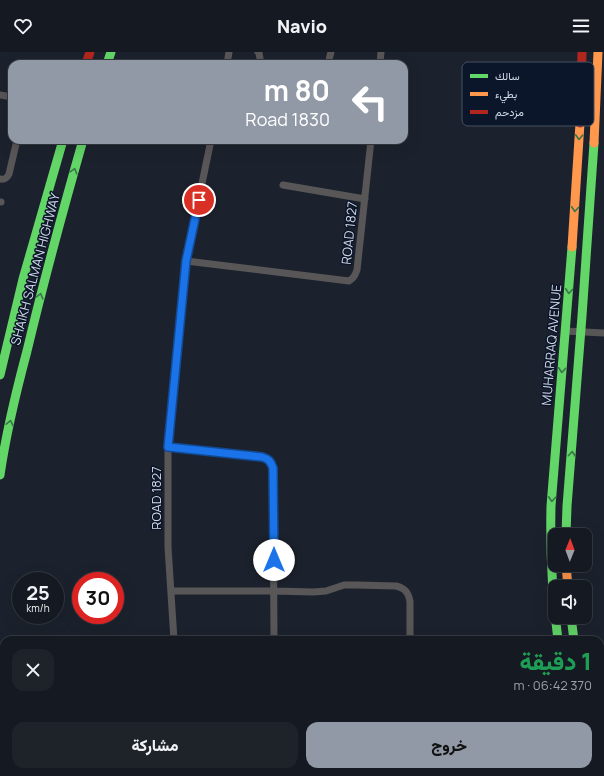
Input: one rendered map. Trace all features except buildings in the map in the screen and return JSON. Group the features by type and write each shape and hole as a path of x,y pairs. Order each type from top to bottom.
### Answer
{"main road":[{"name":"MUHARRAQ AVENUE","path":"582,52 582,62"},
{"path":"566,528 593,171 597,106 598,52"},
{"name":"MUHARRAQ AVENUE","path":"557,636 553,611 550,571 551,506 572,252 580,126"},
{"name":"SHAIKH SALMAN HIGHWAY","path":"0,374 26,265 62,144"},
{"name":"SHAIKH SALMAN HIGHWAY","path":"0,475 13,405 27,346 82,144"},
{"path":"578,170 593,171"},
{"path":"572,624 573,636"}],"street":[{"path":"0,179 7,178 9,174 16,144"},
{"name":"ROAD 1827","path":"174,636 168,547 168,447 186,261 210,144"},
{"name":"ROAD 1827","path":"186,261 349,281 353,279 357,270 371,144"},
{"path":"282,185 364,199"},
{"path":"565,331 604,333"},
{"path":"168,447 262,457 267,458 271,462 273,468 274,636"},
{"path":"171,591 313,592 326,591 344,585 402,587 407,591 410,602 410,636"}],"traffic: fast":[{"path":"108,60 111,52"},
{"path":"566,528 594,143"},
{"path":"0,375 23,279 62,144"},
{"path":"0,475 8,428 19,382 82,144"},
{"path":"558,636 552,573 551,506 572,247"},
{"path":"572,624 573,636"}],"traffic: slow":[{"path":"594,143 598,52"},
{"path":"572,247 580,126"},
{"path":"567,572 567,580"}],"traffic: jam":[{"path":"87,60 90,52"},
{"path":"582,52 582,62"}],"route":[{"path":"199,200 186,261 168,447 262,457 267,458 271,462 273,468 274,560"}]}
